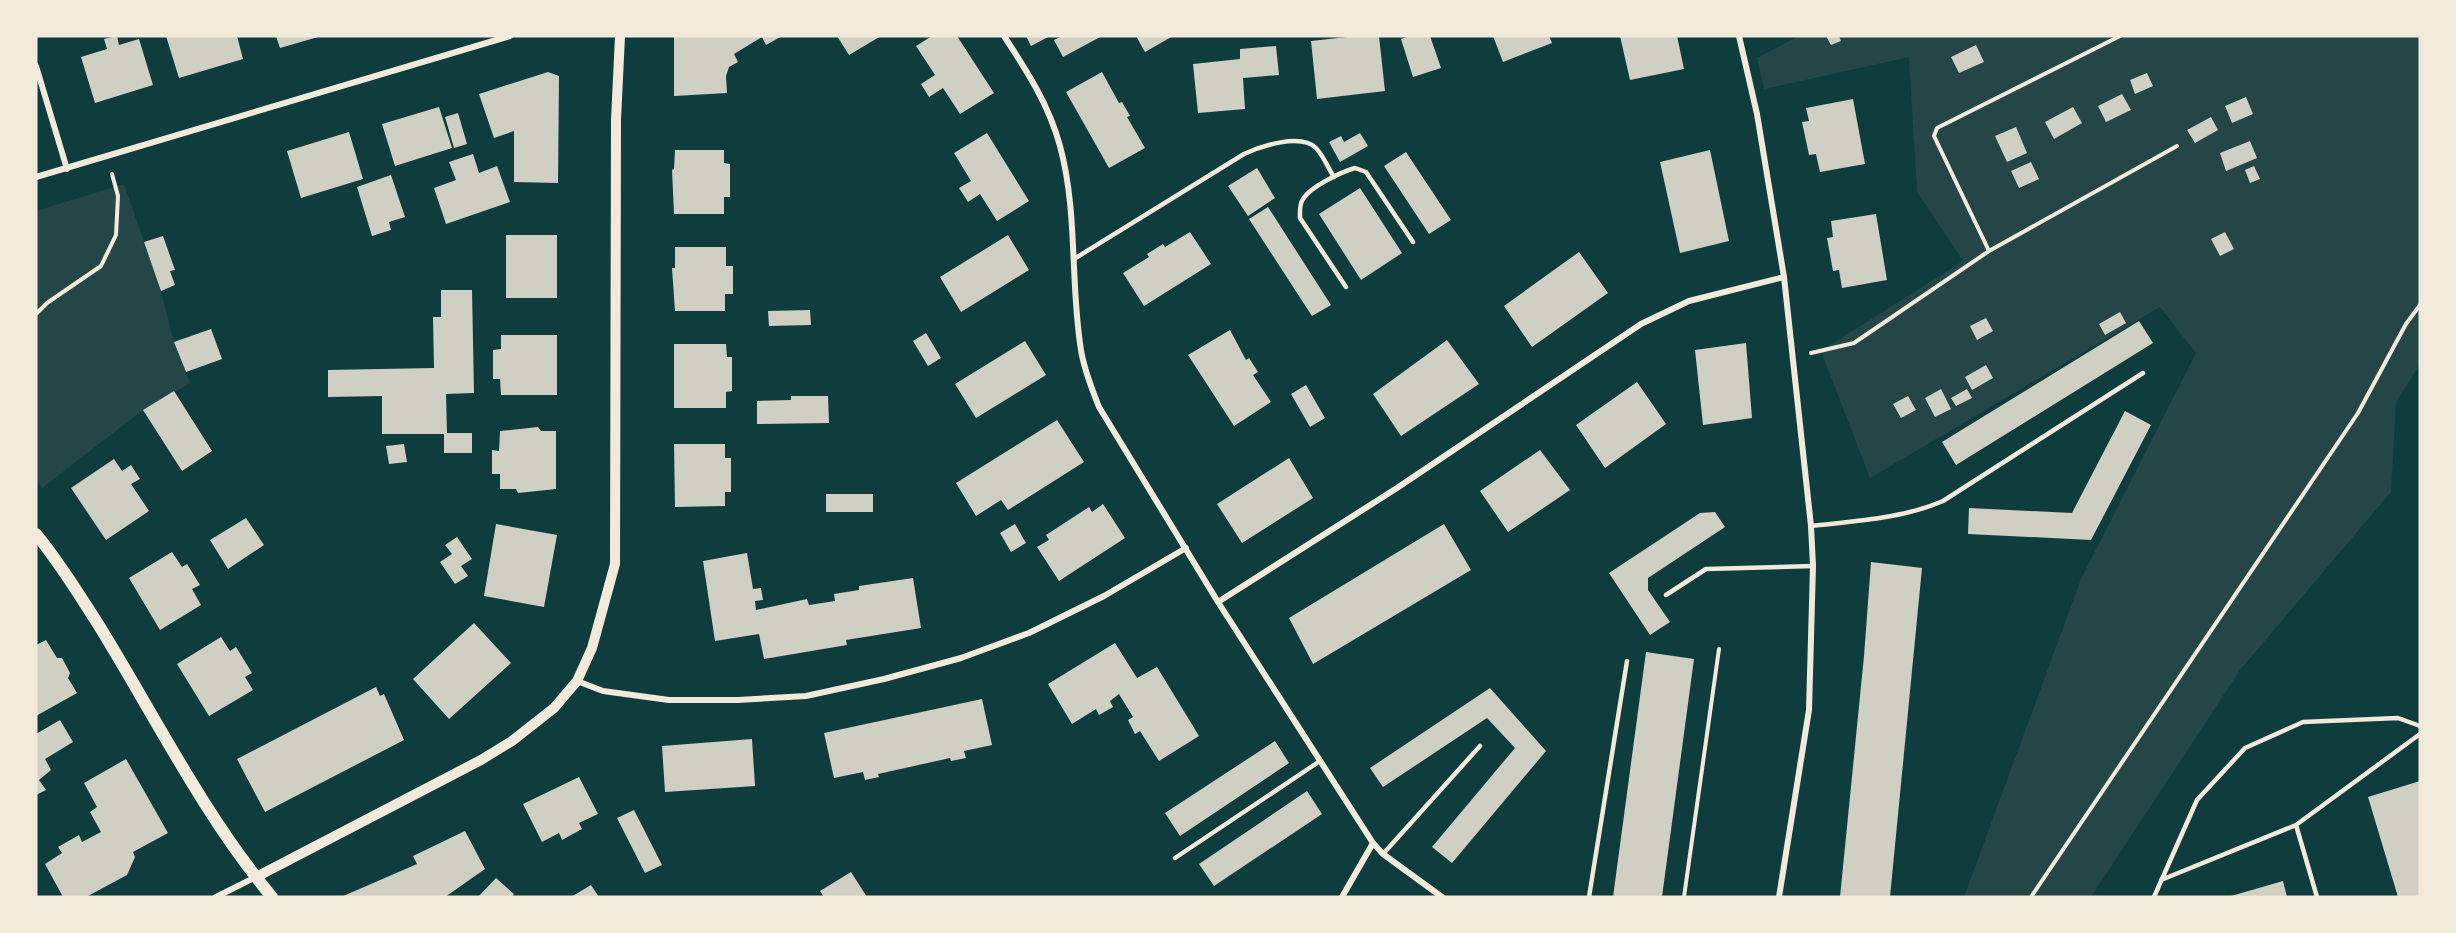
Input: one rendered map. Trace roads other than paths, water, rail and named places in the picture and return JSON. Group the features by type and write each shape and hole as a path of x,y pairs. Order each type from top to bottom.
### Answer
{"main road":[{"path":"36,534 60,563 141,693 217,823 272,897"}],"street":[{"path":"36,177 510,36"},
{"path":"216,897 481,760 512,741 554,708 577,681 592,648 615,564 616,120 620,36"},
{"path":"1004,36 1047,106 1060,146 1069,197 1081,351 1088,380 1099,407 1218,602 1373,843 1383,854 1442,897"},
{"path":"1739,36 1757,114 1785,277 1811,526 1813,567 1809,710 1779,897"},
{"path":"36,66 67,169"},
{"path":"1218,602 1398,488 1641,324 1689,301 1785,277"},
{"path":"577,681 603,691 669,700 738,700 806,696 884,680 961,658 1029,633 1104,596 1186,548"},
{"path":"1342,897 1373,843"}],"lane":[{"path":"1074,258 1244,154 1261,146 1302,141 1316,147 1334,177"},
{"path":"1346,287 1300,218 1303,198 1334,177 1355,168 1366,172 1413,242"},
{"path":"1811,526 1895,516 1925,509 1943,501 2143,374"},
{"path":"1666,595 1706,569 1813,567"},
{"path":"1590,897 1627,661"},
{"path":"2154,897 2197,800 2245,748 2303,722 2398,718 2420,726"},
{"path":"2161,880 2296,825 2420,734"},
{"path":"1383,854 1480,746"},
{"path":"1175,858 1320,761"},
{"path":"2296,825 2317,897"}]}
